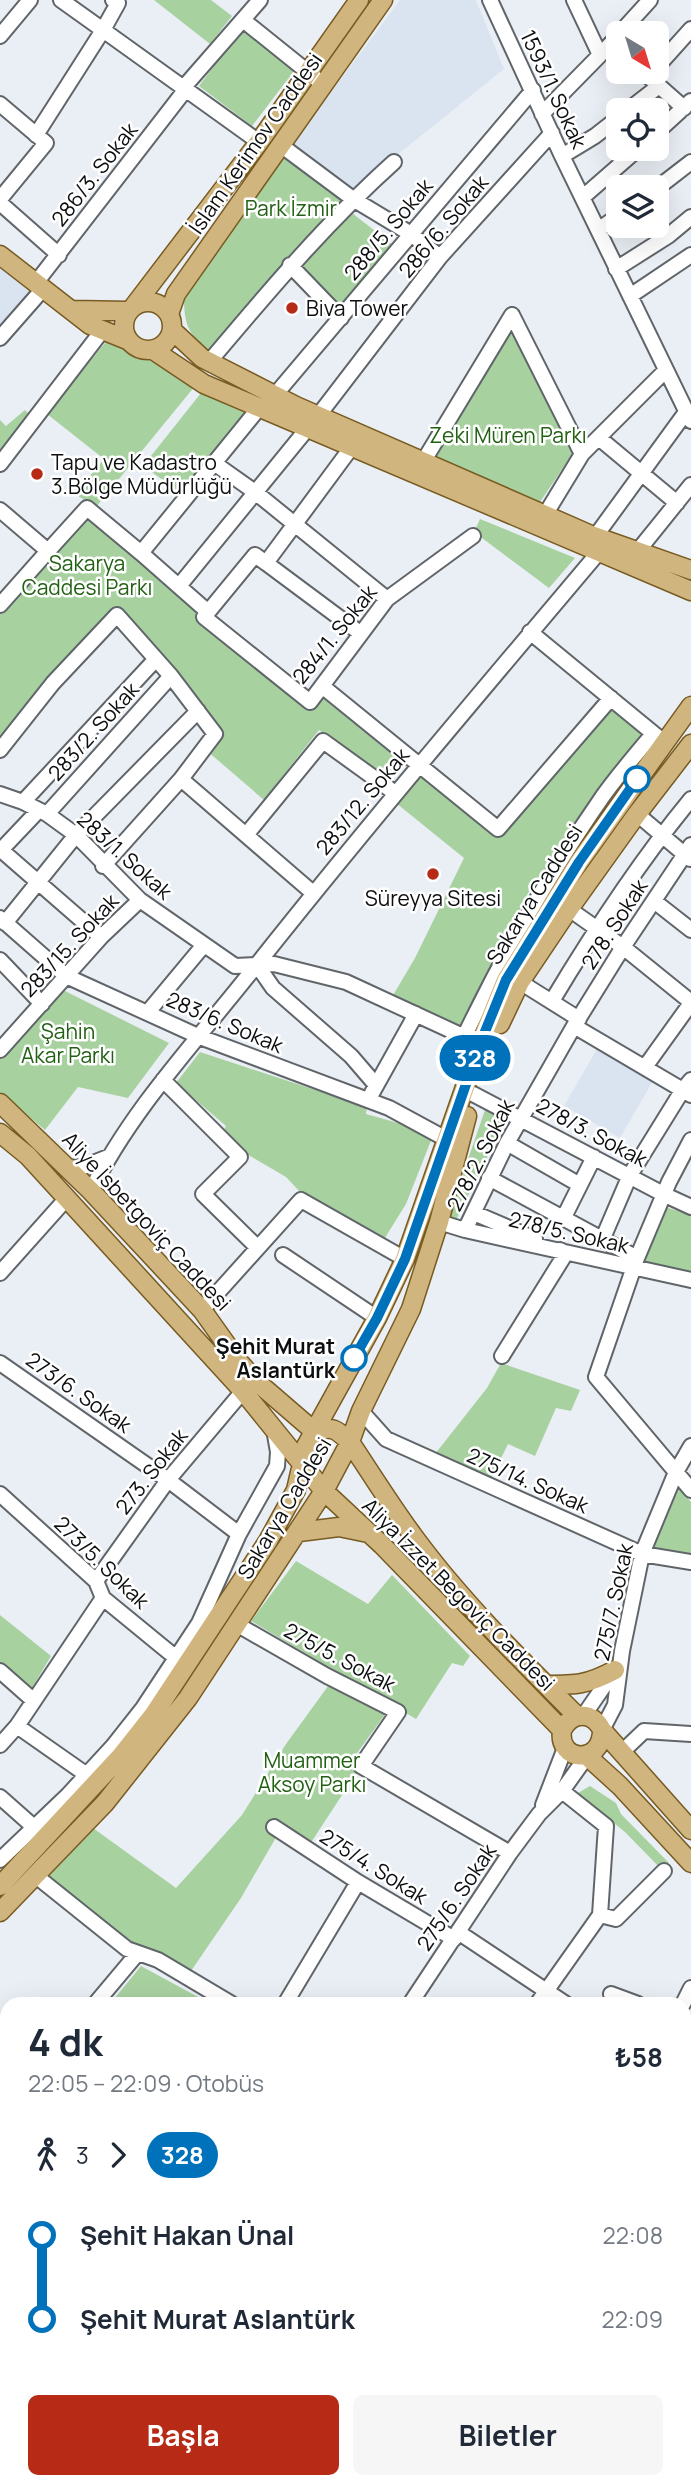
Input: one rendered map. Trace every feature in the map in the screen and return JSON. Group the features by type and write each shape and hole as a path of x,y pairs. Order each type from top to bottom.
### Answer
{"main road":[{"name":"İslam Kerimov Caddesi","path":"131,309 259,142 359,0"},
{"name":"İslam Kerimov Caddesi","path":"170,322 176,294 383,0"},
{"path":"0,255 90,326 127,340 134,347 153,350 165,343 170,322"},
{"path":"72,310 131,309 149,302 164,307 170,322 202,358 275,395 351,448 597,544 637,552 691,570"},
{"path":"127,340 123,325 131,309"},
{"path":"153,350 204,384 259,408 312,422 423,462 545,515 691,591"},
{"name":"Sakarya Caddesi","path":"0,1886 120,1757 268,1541 296,1490 306,1446 377,1318 405,1259 448,1140 472,1040 579,862 639,776 659,739 691,706"},
{"name":"Sakarya Caddesi","path":"0,1912 105,1803 188,1698 324,1490 350,1442 362,1411 411,1310 439,1222 473,1094 492,1041 520,982 637,814 691,744"},
{"name":"Aliye İsbetgoviç Caddesi","path":"0,1103 91,1191 202,1310 239,1362 257,1382 315,1432"},
{"name":"Aliye İsbetgoviç Caddesi","path":"0,1133 29,1156 243,1391 303,1466"},
{"path":"315,1432 327,1428 337,1431 350,1442"},
{"name":"Aliya İzzet Begoviç Caddesi","path":"350,1442 423,1549 489,1627 580,1715 595,1720 691,1829"},
{"name":"Aliya İzzet Begoviç Caddesi","path":"303,1466 564,1739 575,1755 587,1756 620,1786 691,1863"},
{"path":"299,1532 339,1527 368,1533"},
{"path":"546,1685 577,1685 594,1681 618,1667"},
{"path":"564,1739 568,1721 580,1715"},
{"path":"587,1756 597,1750 602,1741 602,1730"}],"street":[{"path":"0,36 30,0"},
{"path":"61,0 259,142"},
{"name":"286/3. Sokak","path":"0,338 185,88 260,0"},
{"name":"1593/1. Sokak","path":"490,0 616,269 689,416"},
{"path":"574,0 600,55"},
{"path":"631,21 650,0"},
{"path":"36,135 103,30 117,1"},
{"path":"243,20 324,85"},
{"path":"669,54 691,29"},
{"path":"542,114 606,49"},
{"path":"644,98 659,86 687,105 669,121"},
{"name":"288/5. Sokak","path":"275,395 533,90"},
{"path":"0,104 46,143 0,201 59,255"},
{"path":"562,156 606,127"},
{"name":"286/6. Sokak","path":"179,586 312,422 440,257 552,133"},
{"path":"282,146 353,199 411,234 440,257"},
{"path":"583,197 624,161"},
{"path":"209,362 290,265 353,199 394,162"},
{"path":"669,179 691,162"},
{"path":"616,269 668,236 691,217"},
{"path":"598,230 606,224"},
{"path":"630,296 691,255"},
{"path":"290,265 341,318"},
{"path":"423,462 512,315 582,454"},
{"path":"0,464 102,331"},
{"path":"545,515 582,454 666,370"},
{"path":"141,553 259,408"},
{"name":"283/12. Sokak","path":"91,1191 108,1157 163,1080 394,793 530,632 597,544 641,473 689,416"},
{"path":"599,438 677,503"},
{"path":"266,563 351,448"},
{"path":"214,463 255,492 387,599"},
{"path":"637,552 691,485"},
{"path":"0,605 87,509 208,612 255,555 360,633"},
{"path":"0,510 48,551"},
{"name":"284/1. Sokak","path":"208,612 204,617 310,702 387,599 472,536"},
{"path":"0,750 53,683 117,614 172,676 215,734 181,779 103,866"},
{"path":"530,632 659,739"},
{"path":"23,802 156,659"},
{"name":"283/2. Sokak","path":"1,850 42,812 172,676"},
{"path":"322,687 498,829 611,698"},
{"path":"3,921 38,883 75,835 198,711"},
{"path":"246,835 323,741 394,793"},
{"path":"181,779 313,892"},
{"name":"283/1. Sokak","path":"0,794 42,812 75,835 103,866 140,900 235,966 274,964 346,982 472,1040"},
{"path":"552,1001 596,928 662,834 691,799"},
{"path":"637,814 689,853"},
{"path":"1,850 101,937"},
{"name":"278. Sokak","path":"577,1023 623,947 689,853"},
{"name":"283/15. Sokak","path":"0,1051 101,937 140,900"},
{"path":"654,901 691,930"},
{"path":"569,909 623,947 691,1002 645,1067"},
{"name":"283/6. Sokak","path":"3,921 66,976 200,1037 389,1108 448,1140"},
{"path":"148,1012 203,946"},
{"path":"0,960 42,1004"},
{"path":"257,965 272,988 351,1056 376,1085"},
{"path":"520,982 552,1001 577,1023 645,1067 688,1088 630,1175 603,1238"},
{"path":"368,1100 416,1014"},
{"name":"278/2. Sokak","path":"465,1230 506,1143 577,1023"},
{"path":"163,1080 240,1157 203,1194 257,1247"},
{"name":"278/3. Sokak","path":"473,1094 691,1207"},
{"path":"691,1140 635,1263 596,1377 691,1490"},
{"path":"506,1143 580,1185"},
{"path":"68,1168 83,1167 108,1157"},
{"path":"564,1217 594,1157"},
{"name":"278/5. Sokak","path":"489,1178 603,1238 635,1263"},
{"path":"0,1273 67,1198"},
{"path":"202,1310 302,1200 405,1259"},
{"path":"474,1213 566,1253 502,1356"},
{"name":"278/5. Sokak","path":"439,1222 566,1253 635,1263 691,1280"},
{"path":"283,1255 377,1318"},
{"name":"273/6. Sokak","path":"0,1363 168,1480 239,1534"},
{"name":"273. Sokak","path":"96,1581 168,1480 243,1391"},
{"name":"275/14. Sokak","path":"362,1411 386,1440 642,1554 691,1562"},
{"path":"0,1860 35,1828 149,1711 176,1657 199,1623 239,1534 277,1466 278,1452 274,1429"},
{"name":"275/7. Sokak","path":"602,1730 615,1705 618,1667 642,1554 676,1472 691,1446"},
{"name":"273/5. Sokak","path":"0,1494 96,1581 103,1598 176,1657"},
{"path":"0,1745 17,1727 103,1598"},
{"name":"275/5. Sokak","path":"238,1625 327,1676 398,1712 361,1766 510,1853"},
{"path":"580,1715 618,1667"},
{"path":"0,1671 34,1701"},
{"path":"17,1727 87,1775"},
{"path":"622,1752 645,1731 691,1734"},
{"name":"275/6. Sokak","path":"539,1814 564,1739"},
{"name":"275/6. Sokak","path":"415,1997 510,1853 539,1814 562,1791 587,1756"},
{"path":"542,1997 600,1915 606,1826 562,1791"},
{"path":"0,1797 35,1828"},
{"name":"275/4. Sokak","path":"274,1827 358,1882 456,1935 557,1997"},
{"path":"600,1915 616,1919 664,1871"},
{"path":"36,1876 127,1949 158,1961 209,1997"},
{"path":"289,1997 358,1882"},
{"path":"101,1997 138,1954"},
{"path":"611,1994 619,1997"}],"shaded area":[{"path":"400,0 476,0 504,69 355,189 293,143"},
{"path":"0,258 39,292 6,329 0,325"},
{"path":"598,1047 654,1079 620,1138 564,1106"}],"green space":[{"path":"154,0 211,0 232,16 210,44"},
{"path":"243,27 297,67 252,126 199,86"},
{"name":"Park İzmir","path":"282,156 345,204 209,350 195,338 188,326 184,294"},
{"path":"352,213 397,248 343,311 301,268"},
{"name":"Zeki Müren Parkı","path":"511,324 575,450 538,505 435,459"},
{"path":"109,338 195,386 96,507 75,494 104,459 47,414"},
{"path":"201,393 246,412 180,492 143,466"},
{"path":"25,410 29,414 0,452 0,420 6,426"},
{"name":"Sakarya Caddesi Parkı","path":"84,513 141,560 254,665 310,709 321,695 403,760 388,781 319,730 264,800 206,750 215,733 117,610 0,745 0,605"},
{"path":"480,519 575,558 549,588 474,532"},
{"path":"612,704 648,736 590,804 528,893 461,1028 392,997 415,958 464,858 396,803 419,775 497,836 551,778"},
{"name":"Şahin Akar Parkı","path":"57,987 169,1043 128,1098 78,1087 45,1130 0,1092 0,1051"},
{"path":"200,1052 367,1107 366,1114 434,1133 406,1204 383,1241 302,1194 286,1177 250,1156 223,1132 226,1126 176,1083"},
{"path":"486,1107 506,1119 453,1226 446,1223"},
{"path":"665,1207 691,1215 691,1276 640,1267"},
{"path":"501,1363 580,1390 571,1411 556,1408 535,1456 508,1444 491,1479 435,1454 487,1388"},
{"path":"675,1482 691,1502 691,1564 647,1557"},
{"path":"296,1561 368,1604 392,1575 470,1656 463,1666 452,1663 416,1719 251,1621"},
{"path":"0,1615 51,1656 26,1698 0,1674"},
{"name":"Muammer Aksoy Parkı","path":"331,1682 389,1709 352,1760 361,1766 310,1844 282,1827 241,1898 191,1971 121,1939 46,1878 93,1828 176,1888 242,1815 286,1744"},
{"path":"590,1786 616,1803 621,1814 669,1863 662,1870 626,1833 578,1793"},
{"path":"141,1966 198,1997 116,1997"}],"bus line":[{"name":"328","path":"354,1358 377,1318 405,1259 480,1044 506,980 579,862 637,779"}],"place":[{"name":"Biva Tower","path":"292,308"},
{"name":"Tapu ve Kadastro 3.Bölge Müdürlüğü","path":"37,474"},
{"name":"Süreyya Sitesi","path":"433,874"},
{"name":"Şehit Murat Aslantürk","path":"354,1358"}]}
